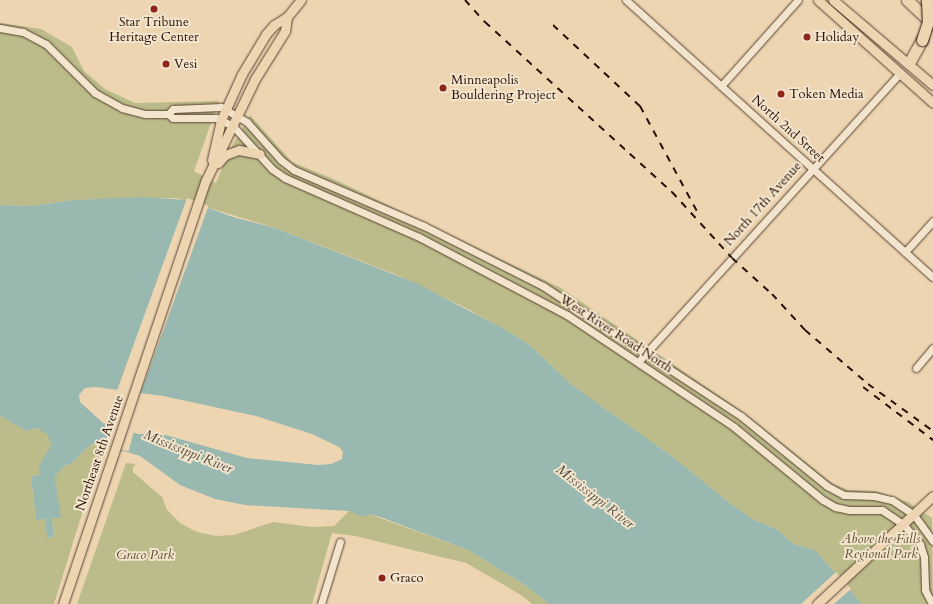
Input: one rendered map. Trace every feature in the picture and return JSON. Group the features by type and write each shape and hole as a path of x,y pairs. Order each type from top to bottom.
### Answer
{"highway":[{"path":"907,0 933,24"},
{"path":"909,63 922,40 928,21 928,0"}],"main road":[{"path":"207,177 226,109 259,46 274,25 287,17 301,0"},
{"path":"818,0 933,103"},
{"path":"833,0 933,84"},
{"path":"207,177 255,79 284,31 287,17"},
{"name":"North 17th Avenue","path":"900,73 909,63"},
{"path":"207,177 225,156 234,151 251,150 260,154"},
{"name":"Northeast 8th Avenue","path":"63,604 207,177"},
{"path":"817,604 875,553 933,496"}],"street":[{"path":"721,86 798,0"},
{"name":"North 2nd Street","path":"629,1 933,277"},
{"path":"0,28 23,32 46,44 86,85 112,104 145,114 168,114 173,118 216,118 222,120"},
{"name":"North 17th Avenue","path":"638,362 900,73"},
{"path":"168,114 173,109 221,107 226,109"},
{"name":"West River Road North","path":"226,109 247,122 281,160 294,170 424,226 543,286 741,416 826,486 844,495 874,496 892,500 914,515 933,541"},
{"name":"West River Road North","path":"222,120 233,126 272,169 285,178 419,237 548,304 638,362 734,427 824,500 835,507 850,510 882,510 904,525 920,544 924,557 925,590 932,604"},
{"path":"330,198 334,187"},
{"path":"905,252 933,221"},
{"path":"419,237 424,226"},
{"path":"916,368 933,348"},
{"path":"321,604 340,542"}],"green space":[{"name":"Above the Falls Regional Park","path":"0,23 41,29 72,47 84,71 105,89 135,103 219,101 194,171 216,183 228,153 250,115 292,162 338,181 561,288 743,412 832,483 848,490 875,491 908,502 932,518 933,604 862,604 815,550 794,544 776,529 752,519 731,504 673,457 572,385 530,345 468,309 395,274 275,228 177,198 73,200 32,206 0,205"},
{"path":"0,416 26,431 37,428 47,433 51,445 39,475 31,476 36,520 45,519 48,538 54,537 52,518 60,518 55,477 64,466 72,463 90,445 104,443 54,604 0,604"},
{"name":"Graco Park","path":"126,463 136,464 133,467 133,472 162,497 167,510 180,523 197,532 216,536 234,535 273,522 312,527 334,526 349,511 363,516 369,514 468,550 522,583 549,604 532,604 521,595 466,563 355,536 332,533 312,604 77,604"}],"water":[{"name":"Mississippi River","path":"142,197 187,200 233,217 275,228 416,283 504,329 530,345 572,385 673,457 731,504 752,519 776,529 794,544 815,550 862,604 549,604 522,583 468,550 380,517 369,514 363,517 349,511 245,505 215,499 180,485 140,456 97,443 90,445 72,463 64,466 55,477 61,518 52,518 54,537 47,538 45,519 36,520 31,476 39,475 39,467 51,445 47,434 37,428 26,431 0,416 0,205 32,206 73,200","holes":["96,387 163,396 256,416 312,434 339,447 343,452 342,459 331,464 318,465 247,458 162,434 138,434 103,423 80,402 79,395 85,388"]}],"pier":[{"path":"187,198 209,206 138,399 117,391"},
{"path":"111,424 134,430 128,451 105,445"},
{"path":"836,572 851,589 834,604 801,604"}],"railway":[{"path":"465,0 485,22 672,192 732,258 772,294 805,330 868,384 933,431"},
{"path":"553,25 640,106 700,217"},
{"path":"863,387 933,440"}],"place":[{"name":"Star Tribune Heritage Center","path":"154,9"},
{"name":"Holiday","path":"807,37"},
{"name":"Vesi","path":"166,64"},
{"name":"Minneapolis Bouldering Project","path":"443,88"},
{"name":"Token Media","path":"781,94"},
{"name":"Graco","path":"382,578"}]}
